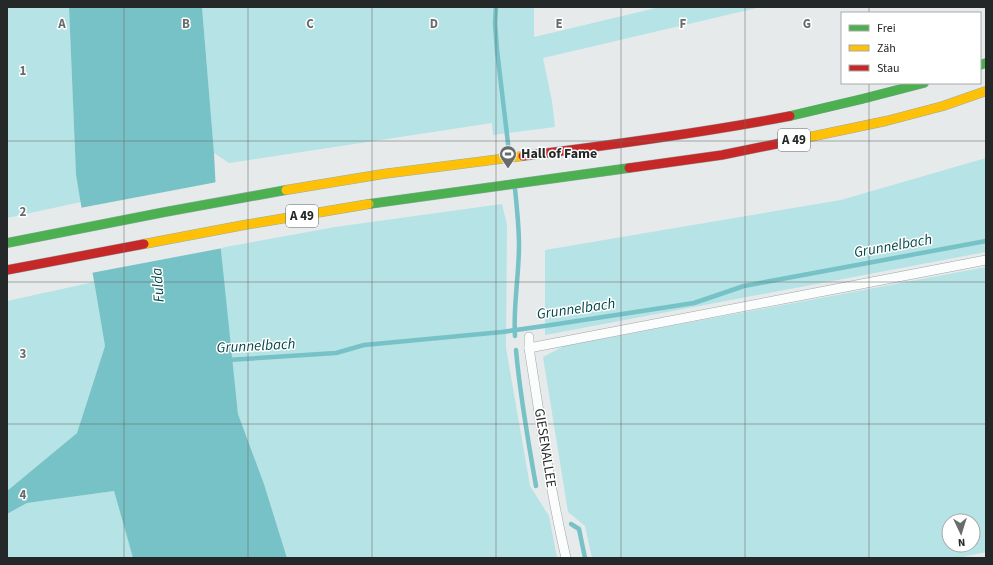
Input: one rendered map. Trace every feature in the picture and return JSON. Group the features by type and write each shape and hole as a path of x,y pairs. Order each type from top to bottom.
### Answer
{"highway":[{"name":"A 49","path":"7,243 273,192 382,175 689,133 763,121 841,104 920,84"},
{"name":"A 49","path":"7,270 244,225 394,200 722,155 886,121 943,106 986,91"}],"lane":[{"path":"529,348 986,260"},
{"name":"GIESENALLEE","path":"529,337 529,348 543,437 566,558"}],"shaded area":[{"path":"7,7 69,7 76,175 81,202 7,218"},
{"path":"202,7 534,7 534,37 660,7 761,7 543,58 552,101 555,127 493,135 492,123 229,163 214,153"},
{"path":"986,158 986,252 545,335 545,250 841,200"},
{"path":"502,204 507,225 506,348 530,486 549,516 557,558 287,558 264,484 238,414 220,248 335,227"},
{"path":"986,267 986,552 958,558 592,558 585,526 568,512 543,357 564,346"},
{"path":"94,282 105,346 77,433 7,491 7,301"},
{"path":"114,491 133,558 7,558 7,514 27,503"}],"water":[{"name":"Fulda","path":"69,7 202,7 214,153 217,212 238,414 264,484 287,558 133,558 114,491 27,503 7,514 7,491 77,433 105,346 76,175"}],"pier":[{"path":"217,182 223,248 91,273 80,208"}],"waterway":[{"path":"496,7 495,23 497,50 509,152"},
{"path":"515,189 519,245 515,336"},
{"name":"Grunnelbach","path":"227,360 336,353 364,345 502,332 694,303 744,286 986,241"},
{"path":"516,350 522,401 536,486"},
{"path":"571,524 579,529 585,558"}],"traffic: fast":[{"path":"981,65 986,63"},
{"path":"790,116 920,84"},
{"path":"369,204 629,168"},
{"path":"7,243 286,190"}],"traffic: slow":[{"path":"781,143 886,121 943,106 986,91"},
{"path":"286,190 383,174 523,156"},
{"path":"144,244 244,225 369,204"}],"traffic: jam":[{"path":"523,156 590,148 724,128 790,116"},
{"path":"629,168 722,155 781,143"},
{"path":"7,270 144,244"}],"place":[{"name":"Hall of Fame","path":"508,169"}]}
